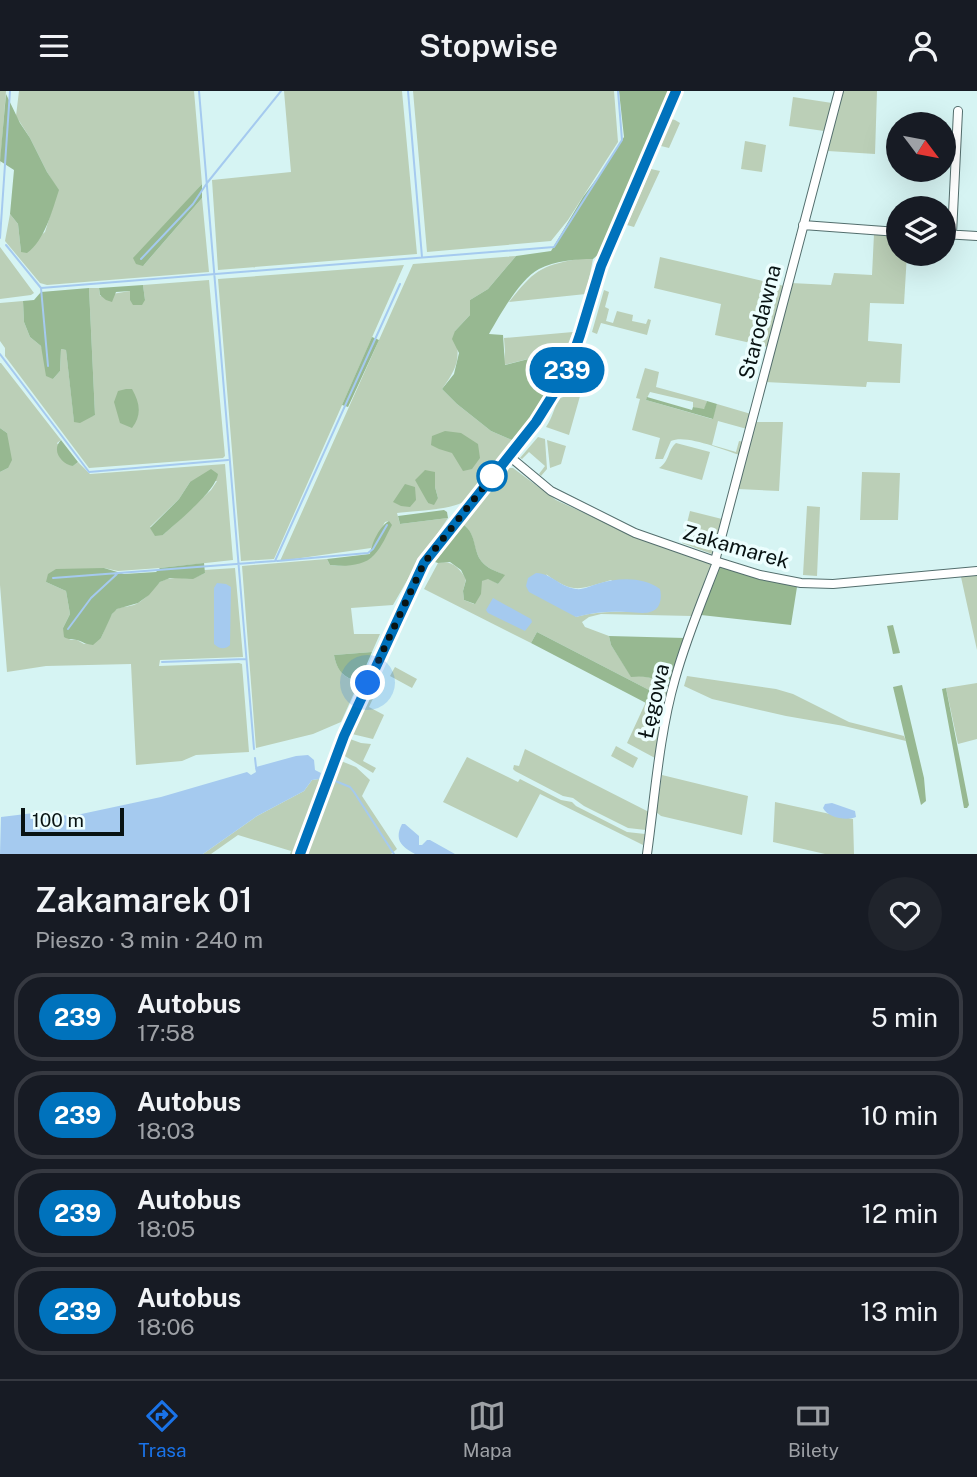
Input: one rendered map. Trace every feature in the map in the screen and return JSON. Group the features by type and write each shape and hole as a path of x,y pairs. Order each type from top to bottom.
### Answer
{"street":[{"path":"300,854 344,736 424,563 544,411 566,372 601,266 676,91"},
{"name":"Starodawna","path":"716,562 839,91"},
{"path":"950,196 958,111"},
{"path":"803,225 886,231"},
{"path":"956,235 977,236"},
{"name":"Zakamarek","path":"509,456 560,497 635,533 716,562 771,577 820,584 977,571"},
{"name":"Łęgowa","path":"647,854 670,699 716,562"}],"green space":[{"path":"0,91 6,91 0,166"},
{"path":"19,91 194,91 202,184 178,211 143,266 202,198 209,272 47,285 40,283 5,241 10,214 18,224 21,252 45,232 58,190 16,116"},
{"path":"284,91 402,91 417,254 218,270 212,180 291,172"},
{"path":"413,91 614,91 618,142 568,220 551,241 427,252"},
{"path":"619,91 670,91 601,252 593,259 558,262 532,274 511,298 489,334 503,335 505,365 544,355 562,358 538,408 512,440 491,431 442,389 454,374 459,353 452,339 455,331 470,315 470,300 488,289 516,256 551,251 583,197 624,137"},
{"path":"843,91 877,91 875,154 828,151"},
{"path":"6,94 59,190 39,241 27,253 21,252 18,224 10,214 14,170 0,161"},
{"path":"793,97 832,103 824,131 789,126"},
{"path":"671,119 680,123 669,148 661,146"},
{"path":"745,141 766,145 762,172 741,169"},
{"path":"651,169 660,171 634,227 627,225"},
{"path":"202,184 202,198 143,266 136,264 133,258"},
{"path":"874,234 886,234 886,266 906,266 904,304 870,303 868,341 902,344 900,383 867,382 866,387 765,382 791,283 831,285 834,273 872,275"},
{"path":"0,247 34,293 0,299"},
{"path":"516,256 488,289 470,300 470,315 455,331 458,355 455,368 442,389 491,431 512,440 478,483 480,485 465,501 442,508 397,513 400,524 448,518 393,605 351,608 354,634 380,634 372,652 334,655 342,673 359,682 341,722 313,734 256,748 242,566 327,559 330,565 339,566 365,561 389,521 385,522 371,548 280,561 413,264","holes":["435,472 438,498 428,503 423,491"]},
{"path":"660,257 784,286 768,347 715,335 721,304 654,288"},
{"path":"593,259 586,294 509,302 538,271 554,264"},
{"path":"404,265 274,559 241,561 218,279"},
{"path":"209,280 225,456 89,468 5,356 5,348 0,341 0,303 23,301 24,322 30,337 41,346 53,379 60,371 61,349 66,350 74,421 95,415 89,288 99,288 100,296 130,291 145,300 143,285"},
{"path":"143,285 145,300 142,305 133,305 130,291 116,292 112,302 100,295 99,288"},
{"path":"89,288 95,415 80,423 74,422 66,350 61,349 60,371 53,379 46,376 41,346 30,337 24,322 23,301 34,300 41,292"},
{"path":"604,290 609,292 605,307 609,309 606,321 613,323 617,311 633,315 632,321 646,324 648,319 651,320 647,335 601,323 597,334 592,332"},
{"path":"573,332 562,358 544,355 504,365 504,338"},
{"path":"372,337 379,340 348,407 342,405"},
{"path":"1,363 61,440 57,443 73,466 78,462 90,474 225,464 233,560 118,571 104,568 46,582 66,591 70,614 63,628 70,640 84,644 101,638 114,611 138,603 163,581 194,577 205,573 204,570 235,568 243,657 160,660 159,666 242,664 249,752 196,755 182,761 136,765 131,664 46,666 7,672 0,585 0,472 8,468 7,433 0,428","holes":["217,481 211,490 163,535 150,527 179,499 190,482"]},
{"path":"645,368 659,372 656,387 707,401 702,410 693,407 693,402 650,392 646,400 712,419 717,404 751,414 747,429 718,421 712,445 736,452 739,441 744,442 740,455 695,441 678,439 671,441 663,459 655,459 660,438 632,430 640,399 636,398"},
{"path":"569,384 582,389 569,435 546,427"},
{"path":"132,389 138,404 139,414 132,428 120,423 114,402 118,391"},
{"path":"647,397 692,410 693,407 704,409 707,401 717,404 713,419 646,400"},
{"path":"755,422 783,422 779,491 738,489"},
{"path":"0,428 7,433 12,460 8,468 0,472"},
{"path":"445,431 461,433 478,444 480,458 472,469 463,471 452,453 431,445 432,436"},
{"path":"538,437 545,439 547,469 541,476 539,474 545,466 529,452 520,458"},
{"path":"61,440 78,462 73,466 65,462 57,452"},
{"path":"547,440 566,446 561,464 550,468"},
{"path":"676,443 710,452 702,480 659,468"},
{"path":"509,468 513,468 556,500 641,539 712,563 692,616 601,614 582,622 585,627 609,636 611,645 631,676 651,678 670,687 655,758 627,743 651,691 537,632 531,643 424,589 438,563 451,564 458,568 466,579 464,600 474,604 481,581 488,578 498,584 504,575 480,560 470,533 463,524","holes":["546,574 556,581 577,588 611,580 650,612 603,612 576,617"]},
{"path":"211,469 218,474 211,489 163,535 155,536 150,528 179,499 190,482"},
{"path":"425,470 435,472 438,498 434,505 428,503 415,480"},
{"path":"862,472 900,473 898,520 860,520"},
{"path":"405,484 415,487 416,500 410,507 393,502"},
{"path":"807,506 820,507 817,576 803,575"},
{"path":"444,510 448,518 400,524 398,516"},
{"path":"690,511 722,519 712,554 682,543"},
{"path":"389,521 392,525 370,559 354,565 330,565 327,559 370,554 377,535"},
{"path":"463,524 471,533 480,560 505,575 498,584 488,579 482,581 481,594 475,604 464,600 466,580 461,570 450,562 435,562"},
{"path":"204,563 205,573 193,579 170,578 160,582 138,603 117,609 101,638 93,645 64,637 63,628 70,614 66,591 46,582 48,574 56,569 104,568 124,574 156,572 160,568"},
{"path":"718,566 797,587 791,625 701,615"},
{"path":"977,574 977,650 961,577"},
{"path":"893,625 900,653 893,654 887,626"},
{"path":"537,632 651,691 646,703 531,643"},
{"path":"609,636 685,638 670,687 651,678 631,677 611,645"},
{"path":"372,652 359,682 342,673 334,655"},
{"path":"395,667 417,679 412,688 390,676"},
{"path":"687,676 793,694 849,722 904,736 906,741 712,699 684,686"},
{"path":"977,683 977,739 958,744 946,688"},
{"path":"902,685 924,778 926,801 921,805 893,687"},
{"path":"946,688 969,805 967,808 964,808 942,689"},
{"path":"372,689 377,690 369,707 384,715 373,739 352,734"},
{"path":"350,739 371,744 363,761 376,768 373,773 343,755"},
{"path":"616,746 638,758 633,768 611,756"},
{"path":"525,749 649,812 646,830 628,828 515,771 514,765 519,766"},
{"path":"467,757 518,782 520,779 561,800 572,802 627,832 645,834 643,845 540,794 517,838 443,802"},
{"path":"341,761 356,767 370,780 362,796 397,849 391,854 308,854"},
{"path":"662,775 748,796 742,835 661,816 656,812"},
{"path":"319,779 317,794 296,854 238,835 211,854 203,854 257,816 304,791 312,780"},
{"path":"775,802 853,819 854,854 825,854 773,842"}],"water":[{"path":"536,573 547,575 576,589 605,582 637,580 660,589 660,603 654,611 648,613 607,612 576,617 529,592 526,586 528,578"},
{"path":"217,583 231,587 230,645 224,648 214,644 214,588"},
{"path":"493,598 531,619 532,622 525,631 488,613 486,610"},
{"path":"308,755 314,760 315,770 321,773 319,779 312,780 304,791 257,816 203,854 0,854 1,817 34,813 72,816 161,797 247,772 251,775 256,772 256,767"},
{"path":"832,803 855,811 856,817 843,819 829,814 823,808 825,804"},
{"path":"402,824 419,836 419,845 430,840 455,854 415,854 400,842"}],"waterway":[{"path":"0,238 10,91"},
{"path":"199,91 254,749"},
{"path":"141,259 193,204 281,91"},
{"path":"408,91 422,257"},
{"path":"41,288 554,247 622,140 618,91"},
{"path":"6,245 41,288 48,366"},
{"path":"53,578 275,561 400,284"},
{"path":"0,354 89,472 228,460"},
{"path":"277,561 368,553 387,525"},
{"path":"68,629 91,598 117,574"},
{"path":"162,662 246,659"},
{"path":"255,758 256,767"},
{"path":"333,780 350,787 394,854"}],"bus line":[{"name":"239","path":"300,854 344,736 424,563 536,422 563,379 601,266 676,91"}],"route":[{"path":"368,683 424,563 492,476"}]}
